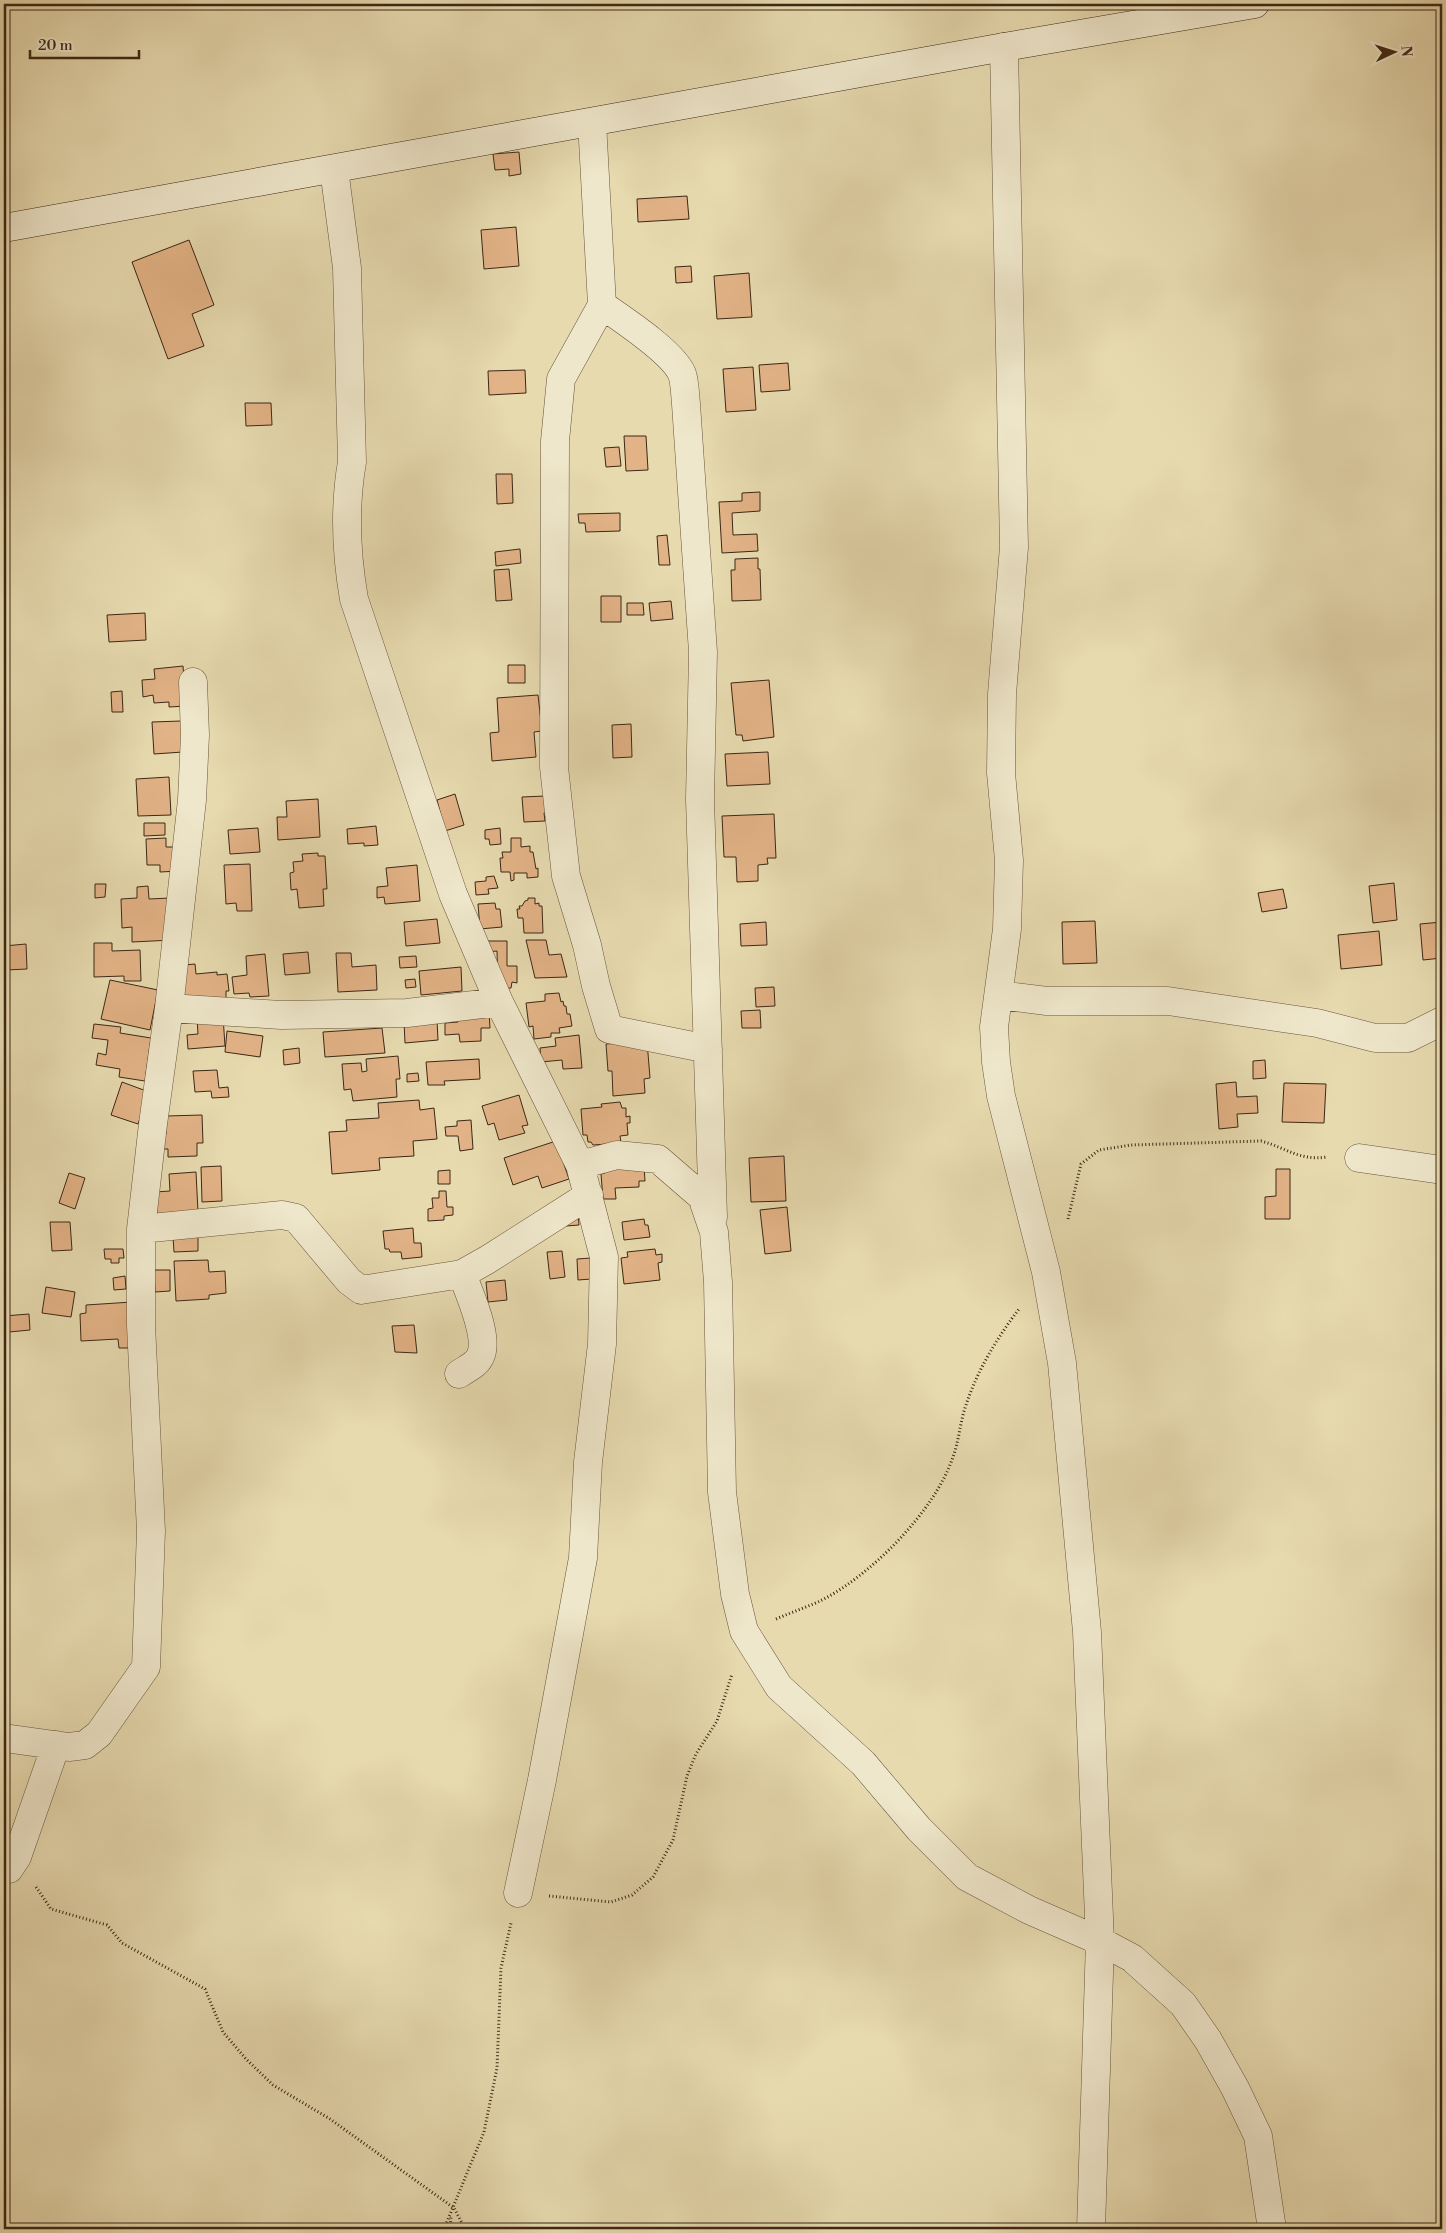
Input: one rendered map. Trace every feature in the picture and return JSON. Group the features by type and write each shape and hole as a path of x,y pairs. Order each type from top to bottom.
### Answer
{"street":[{"path":"4,228 1004,47 1255,4"},
{"path":"1004,47 1014,547 1002,694 1001,773 1009,860 1007,929 994,1027 996,1062 1001,1096 1046,1272 1062,1363 1087,1632 1100,1941 1091,2229"},
{"path":"592,122 602,306 562,379 555,441 554,767 566,876 587,944 596,986 609,1029 708,1049"},
{"path":"334,169 347,268 352,462 347,493 346,522 348,564 354,599 453,894 499,1002 580,1165 604,1257 602,1344 588,1462 582,1558 542,1780 518,1894"},
{"path":"602,306 644,335 667,355 681,373 686,404 703,652 700,799 714,1232 718,1282 722,1492 735,1594 744,1631 779,1687 863,1763 919,1829 967,1877 1029,1910 1100,1941 1132,1958 1183,2004 1208,2040 1235,2088 1258,2136 1272,2229"},
{"path":"4,1738 56,1745 85,1745 100,1734 146,1667 151,1531 141,1325 141,1229 152,1124 169,1008 192,800 195,735 193,682"},
{"path":"999,995 1047,1001 1168,1002 1317,1023 1375,1038 1408,1038 1442,1021"},
{"path":"169,1008 291,1015 407,1012 499,1002"},
{"path":"580,1165 617,1154 658,1159 702,1197 714,1232"},
{"path":"1359,1158 1442,1170"},
{"path":"141,1229 282,1215 296,1218 349,1280 361,1290 462,1274 589,1195"},
{"path":"459,1374 477,1362 482,1350 479,1319 462,1274"},
{"path":"10,1863 56,1745"}],"path":[{"path":"1068,1221 1081,1164 1099,1150 1131,1145 1261,1141 1278,1146 1298,1156 1316,1159 1346,1156 1359,1158"},
{"path":"444,2229 484,2132 497,2068 501,1968 518,1894 611,1902 632,1895 653,1877 673,1840 687,1776 696,1754 717,1720 744,1631 819,1601 854,1580 876,1562 915,1520 939,1490 950,1465 966,1406 990,1353 1046,1272"},
{"path":"10,1863 51,1909 107,1925 122,1944 205,1989 223,2032 246,2060 273,2085 330,2119 454,2208 465,2229"},
{"path":"450,2229 451,2214"}],"building":[{"path":"519,152 521,174 509,176 509,169 495,170 493,154"},
{"path":"687,196 689,219 638,222 637,199"},
{"path":"516,227 519,266 484,269 481,230"},
{"path":"189,240 214,305 192,314 204,346 168,359 132,262"},
{"path":"691,266 692,282 676,283 675,267"},
{"path":"749,273 752,317 717,319 714,276"},
{"path":"788,363 790,390 761,392 759,365"},
{"path":"753,367 756,410 726,412 723,369"},
{"path":"525,370 526,393 489,395 488,371"},
{"path":"245,403 271,403 272,425 246,426"},
{"path":"624,436 646,436 648,470 626,471"},
{"path":"619,447 621,466 606,467 604,448"},
{"path":"496,474 512,474 513,503 497,504"},
{"path":"760,492 760,511 732,513 733,535 757,534 758,551 722,553 719,502 742,501 742,493"},
{"path":"620,513 620,531 586,532 585,523 579,523 578,514"},
{"path":"667,535 670,565 659,565 657,536"},
{"path":"520,549 521,563 496,566 495,552"},
{"path":"758,558 761,600 732,601 731,570 735,570 735,559"},
{"path":"509,569 512,600 496,601 494,570"},
{"path":"601,596 621,596 621,622 601,622"},
{"path":"671,601 673,619 651,621 649,603"},
{"path":"627,603 643,603 644,615 627,615"},
{"path":"145,613 146,640 109,642 107,615"},
{"path":"508,665 525,665 525,683 508,683"},
{"path":"183,666 186,706 169,707 169,702 154,703 153,695 143,697 142,680 155,679 154,669"},
{"path":"769,680 774,737 743,741 742,735 736,735 731,683"},
{"path":"122,691 123,712 112,712 111,692"},
{"path":"538,695 542,731 534,732 536,757 492,761 490,733 499,732 497,698"},
{"path":"181,721 183,752 154,754 152,722"},
{"path":"631,724 632,757 613,758 612,725"},
{"path":"768,752 770,784 727,786 725,754"},
{"path":"169,777 171,815 138,816 136,779"},
{"path":"455,794 464,825 445,831 437,800"},
{"path":"545,796 547,812 544,813 545,821 524,822 522,797"},
{"path":"318,799 320,837 278,840 277,817 287,817 286,801"},
{"path":"774,814 776,858 767,858 768,864 758,865 758,881 737,882 736,857 724,857 722,816"},
{"path":"144,823 165,823 165,835 144,836"},
{"path":"376,826 378,845 364,846 364,843 348,844 347,829"},
{"path":"258,828 260,852 230,854 228,830"},
{"path":"500,828 501,844 490,845 489,839 485,839 485,830"},
{"path":"166,838 166,847 178,847 179,871 160,872 160,865 147,865 146,839"},
{"path":"511,838 521,838 521,847 530,846 530,852 533,852 536,869 538,868 538,877 527,878 527,873 514,873 514,880 511,881 510,872 501,872 500,858 503,858 502,852 511,852"},
{"path":"318,853 318,856 325,856 327,889 323,889 324,906 299,908 297,889 291,890 290,873 294,872 293,862 303,861 302,854"},
{"path":"250,864 252,911 237,911 236,903 226,904 224,865"},
{"path":"417,865 420,901 385,904 384,897 377,898 377,887 388,886 386,868"},
{"path":"494,876 498,888 488,889 489,894 476,895 475,882 486,881 486,877"},
{"path":"1394,883 1397,920 1373,923 1369,886"},
{"path":"95,884 106,884 105,897 95,898"},
{"path":"148,886 149,899 170,898 173,940 132,942 132,927 122,928 121,899 137,898 137,887"},
{"path":"1283,889 1287,908 1262,912 1258,893"},
{"path":"528,898 535,898 535,904 539,903 539,906 542,906 543,933 524,933 523,918 518,918 517,909 520,909 519,906 522,906"},
{"path":"495,903 496,909 500,909 502,927 480,929 478,904"},
{"path":"437,919 440,943 406,946 404,922"},
{"path":"1095,921 1097,963 1063,964 1062,922"},
{"path":"766,922 767,945 741,946 740,924"},
{"path":"1442,922 1442,958 1423,960 1420,924"},
{"path":"1379,931 1382,965 1341,969 1338,935"},
{"path":"526,940 546,940 549,955 561,954 567,977 535,978"},
{"path":"486,941 507,941 507,966 517,966 517,983 512,982 511,988 498,989 497,951 487,952"},
{"path":"94,943 112,943 112,951 140,950 141,981 124,981 124,976 94,977"},
{"path":"26,944 27,969 6,970 4,946"},
{"path":"308,952 310,973 285,975 283,954"},
{"path":"336,953 351,953 352,967 376,965 377,990 338,992"},
{"path":"265,954 269,996 250,997 249,993 234,994 232,977 247,975 246,956"},
{"path":"416,956 417,967 400,968 399,957"},
{"path":"195,964 196,974 217,972 217,975 227,974 229,991 226,991 226,1002 182,1001 184,965"},
{"path":"461,967 462,991 421,995 419,971"},
{"path":"415,979 416,987 406,988 405,980"},
{"path":"110,980 158,990 150,1030 101,1019"},
{"path":"774,987 775,1006 756,1007 755,988"},
{"path":"559,993 561,1002 563,1001 564,1006 566,1006 567,1014 570,1014 572,1026 559,1028 560,1033 551,1033 551,1037 534,1039 533,1026 529,1027 526,1003 545,1001 545,994"},
{"path":"760,1010 761,1028 742,1028 741,1011"},
{"path":"489,1012 490,1028 481,1028 481,1041 460,1042 459,1034 445,1035 445,1023 458,1022 457,1013"},
{"path":"223,1016 225,1046 188,1049 187,1035 198,1034 197,1018"},
{"path":"437,1020 438,1040 405,1043 404,1022"},
{"path":"94,1024 121,1027 120,1033 151,1038 145,1081 119,1077 120,1069 96,1065 98,1053 106,1055 108,1040 92,1038"},
{"path":"382,1028 385,1053 325,1057 323,1032"},
{"path":"227,1031 263,1036 260,1057 225,1052"},
{"path":"579,1035 582,1068 563,1069 562,1060 541,1062 540,1048 556,1046 555,1038"},
{"path":"647,1041 650,1078 644,1079 645,1093 613,1096 612,1071 608,1071 606,1044"},
{"path":"299,1048 300,1063 284,1065 283,1050"},
{"path":"398,1056 400,1079 396,1079 397,1097 353,1101 351,1089 344,1090 342,1064 361,1063 362,1072 367,1071 366,1059"},
{"path":"479,1059 480,1079 444,1081 445,1085 428,1085 426,1062"},
{"path":"1265,1060 1266,1078 1253,1079 1253,1061"},
{"path":"217,1070 219,1088 228,1087 229,1097 212,1098 211,1091 195,1092 193,1071"},
{"path":"418,1073 419,1081 407,1082 407,1074"},
{"path":"122,1082 149,1092 138,1124 111,1115"},
{"path":"1236,1082 1237,1097 1257,1096 1258,1113 1237,1114 1238,1127 1219,1129 1216,1084"},
{"path":"1284,1083 1326,1084 1324,1123 1282,1122"},
{"path":"519,1095 528,1125 522,1126 525,1133 499,1140 494,1123 488,1125 482,1106"},
{"path":"419,1100 420,1110 434,1108 437,1139 413,1141 414,1156 379,1158 380,1170 332,1174 329,1132 347,1131 346,1120 379,1118 378,1103"},
{"path":"620,1102 622,1108 626,1108 626,1117 630,1116 630,1123 627,1123 628,1135 620,1136 621,1143 593,1145 591,1142 588,1142 587,1135 583,1135 581,1109 602,1107 601,1104"},
{"path":"202,1115 203,1143 197,1143 197,1156 168,1157 168,1149 158,1149 157,1134 166,1134 166,1116"},
{"path":"471,1120 473,1149 460,1151 458,1136 446,1136 445,1127 457,1126 457,1121"},
{"path":"556,1141 569,1179 542,1188 538,1176 513,1185 504,1158"},
{"path":"784,1156 786,1201 751,1202 749,1158"},
{"path":"221,1166 222,1201 202,1202 201,1167"},
{"path":"644,1166 645,1181 639,1181 639,1187 615,1188 616,1199 603,1199 601,1174 605,1173 605,1168"},
{"path":"1276,1169 1290,1169 1290,1219 1265,1219 1265,1197 1276,1196"},
{"path":"450,1170 450,1184 438,1184 438,1171"},
{"path":"196,1172 198,1212 157,1215 155,1192 170,1191 169,1174"},
{"path":"69,1173 85,1178 75,1209 59,1203"},
{"path":"439,1191 446,1191 447,1207 453,1207 453,1215 444,1216 444,1220 428,1221 428,1209 433,1208 432,1198 439,1198"},
{"path":"1442,1195 1442,1238 1438,1237"},
{"path":"787,1207 791,1251 765,1254 760,1210"},
{"path":"578,1213 579,1225 566,1226"},
{"path":"644,1219 645,1225 648,1225 650,1237 624,1240 622,1222"},
{"path":"50,1222 70,1222 72,1250 52,1251"},
{"path":"413,1228 414,1243 421,1243 422,1257 402,1259 401,1252 390,1252 389,1249 385,1249 383,1231"},
{"path":"198,1235 198,1251 174,1252 173,1237"},
{"path":"104,1249 123,1249 124,1258 119,1258 119,1263 111,1263 111,1259 105,1259"},
{"path":"655,1249 656,1255 662,1254 662,1262 658,1263 660,1280 624,1284 621,1258 628,1257 627,1252"},
{"path":"562,1251 565,1277 550,1279 547,1252"},
{"path":"591,1258 591,1279 578,1280 577,1259"},
{"path":"208,1260 209,1272 225,1271 226,1293 209,1295 209,1299 176,1301 174,1261"},
{"path":"154,1270 170,1270 170,1291 155,1292"},
{"path":"125,1276 126,1289 114,1290 113,1278"},
{"path":"505,1280 507,1300 488,1302 486,1282"},
{"path":"46,1287 75,1292 71,1317 42,1313"},
{"path":"132,1302 130,1348 119,1348 118,1339 81,1341 80,1314 86,1313 86,1305"},
{"path":"29,1314 30,1330 9,1332 9,1329 4,1329 4,1316"},
{"path":"414,1325 417,1353 395,1352 392,1326"}]}
